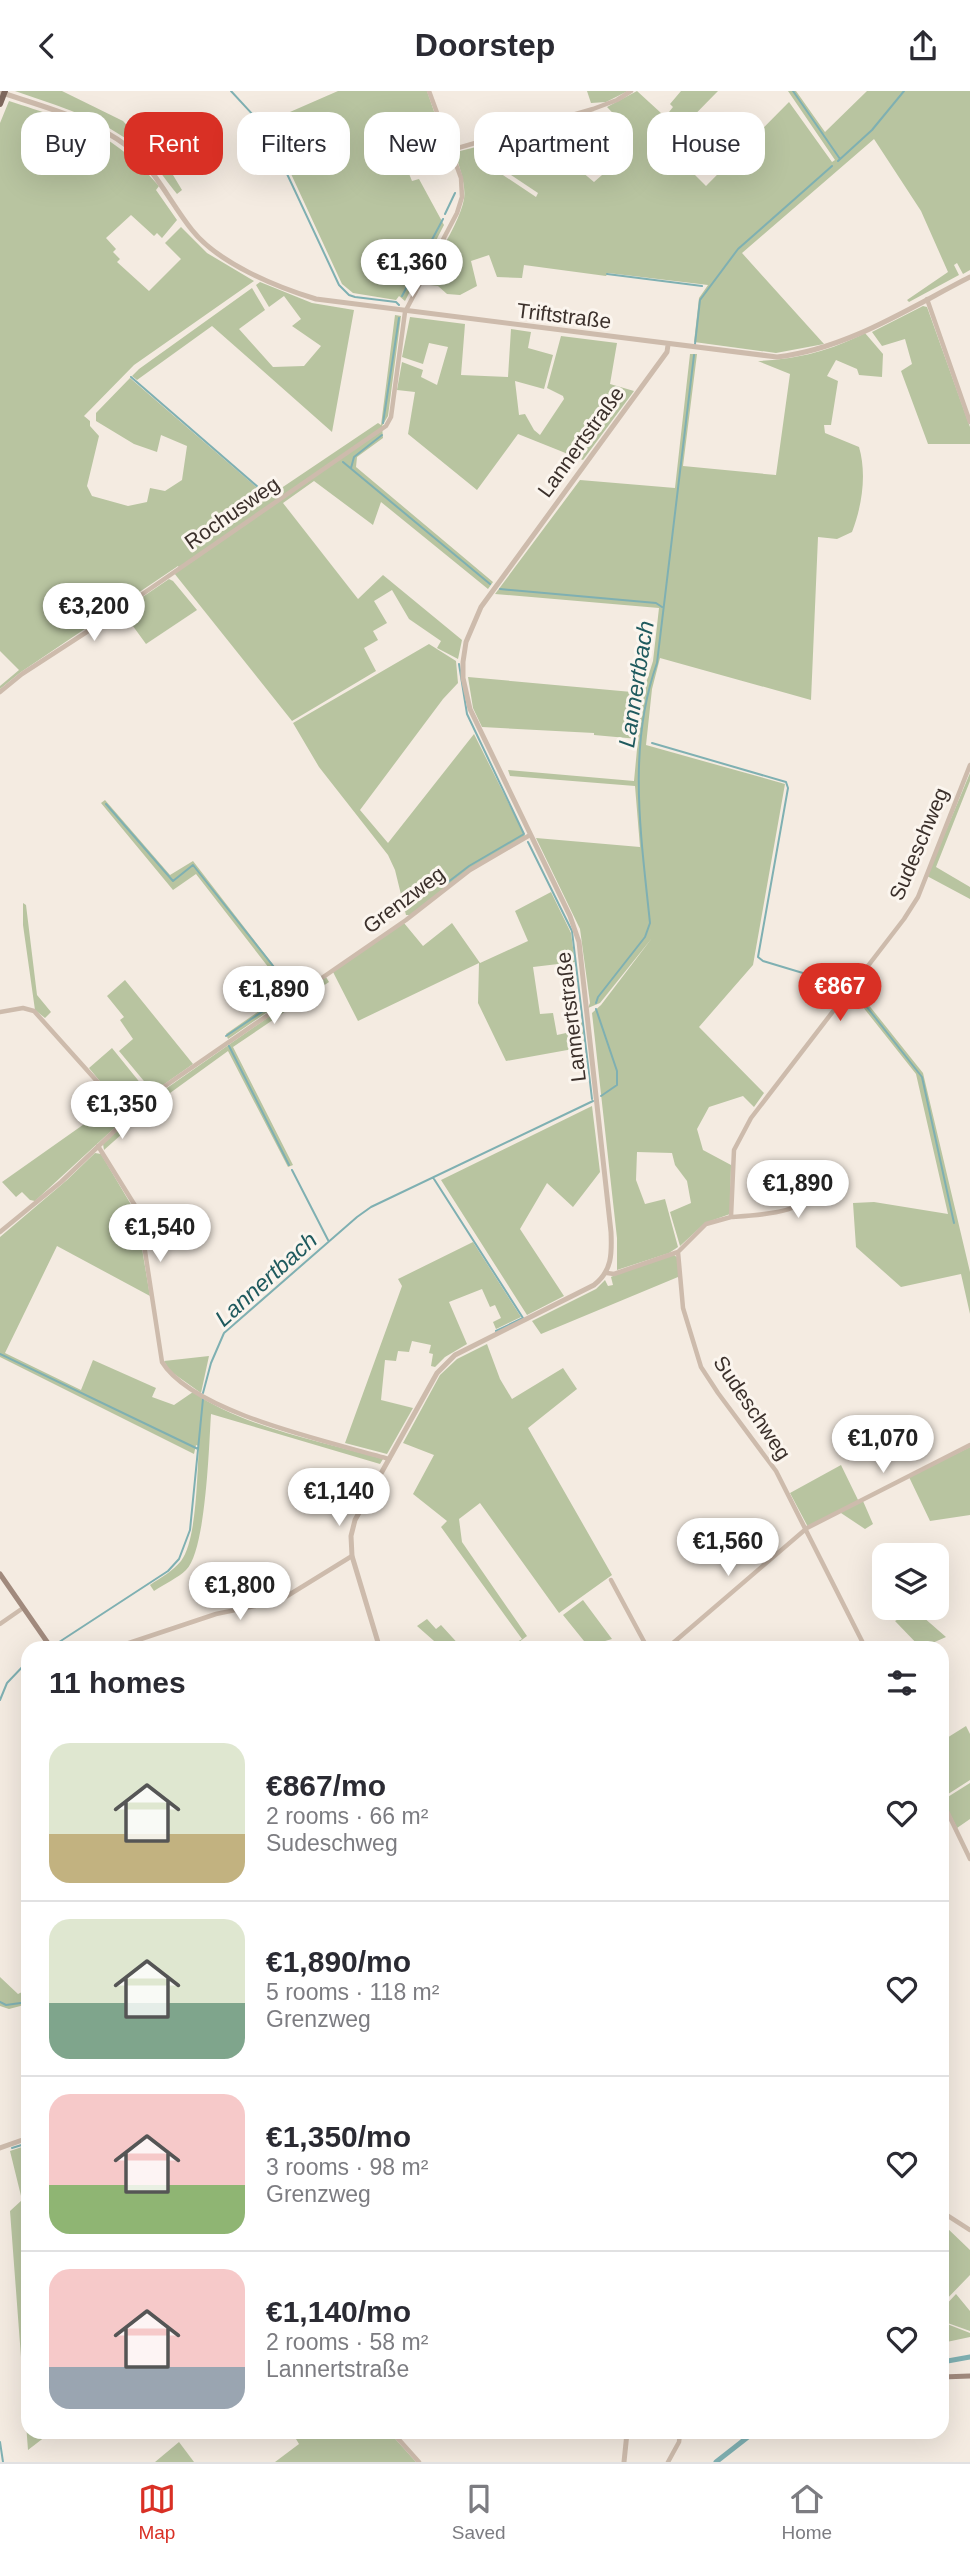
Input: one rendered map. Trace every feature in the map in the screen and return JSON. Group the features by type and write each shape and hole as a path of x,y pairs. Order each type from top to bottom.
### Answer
{"main road":[{"path":"0,104 5,91"},
{"path":"0,1574 46,1641"},
{"path":"949,2377 970,2376"}],"street":[{"path":"429,91 437,112"},
{"path":"460,148 593,109 631,91"},
{"name":"Triftstraße","path":"0,92 89,123 125,145 159,179 197,236 230,261 289,291 316,299 777,357 798,355 839,343 970,277"},
{"path":"405,312 457,213 462,197 460,175"},
{"path":"927,299 970,422"},
{"name":"Rochusweg","path":"0,692 22,674 386,426 391,417 405,312"},
{"name":"Lannertstraße","path":"607,1273 612,1255 611,1232 579,942 570,916 470,709 463,678 466,642 481,607 667,352 668,345"},
{"name":"Sudeschweg","path":"731,1217 734,1150 743,1131 918,897 970,765"},
{"name":"Grenzweg","path":"0,1232 53,1189 152,1095 406,920 470,870 530,835"},
{"path":"0,1012 23,1009 34,1011 129,1117"},
{"path":"98,1146 139,1212 162,1362 169,1373 206,1399 232,1412 389,1458"},
{"path":"378,1641 352,1556 351,1536 355,1520 438,1371 455,1355 586,1290 607,1273 614,1274 678,1252 706,1224 731,1217 796,1208 802,1199 794,1165"},
{"name":"Sudeschweg","path":"678,1252 683,1308 701,1367 776,1471 862,1641"},
{"path":"675,1641 807,1528 970,1444"},
{"path":"135,1641 216,1614 279,1601 352,1556"},
{"path":"611,1580 644,1641"},
{"path":"0,1624 23,1608"},
{"path":"949,1816 970,1859"},
{"path":"0,2148 21,2141"},
{"path":"949,2216 970,2230"},
{"path":"398,2439 419,2462"},
{"path":"624,2462 626,2439"},
{"path":"668,2462 679,2439"}],"green space":[{"path":"15,91 62,91 105,112 73,112"},
{"path":"338,91 427,91 434,112 364,112 364,175 410,175 412,181 419,179 444,225 405,301 399,296 396,300 353,293 342,284 292,175 350,175 350,112 290,112"},
{"path":"587,91 628,91 606,102 591,103"},
{"path":"637,91 660,112 647,112 647,175 695,175 706,186 717,175 765,175 765,126 789,102 832,162 835,160 788,91 796,91 825,132 867,91 970,91 970,270 963,274 957,263 954,265 959,275 909,302 907,300 948,272 921,211 874,139 742,253 824,344 776,353 694,342 699,298 708,285 524,265 522,278 497,277 489,255 471,261 477,286 460,295 447,294 438,286 422,284 462,208 464,188 460,151 474,148 474,175 503,175 536,197 538,193 511,175 586,175 594,182 602,175 633,175 633,112 612,112 607,107"},
{"path":"681,91 718,91 697,112 669,112 673,107 670,104"},
{"path":"9,101 42,112 21,112 21,175 110,175 110,141 124,151 124,175 149,175 159,186 156,190 177,220 162,238 157,233 154,236 131,215 106,238 116,249 113,252 120,259 117,262 149,291 181,259 165,243 181,227 207,253 254,281 134,365 84,416 99,436 87,486 92,496 128,506 147,502 150,488 165,491 182,480 187,446 161,435 157,452 134,444 96,421 96,413 130,378 268,497 378,423 381,425 395,315 401,316 388,416 382,426 383,438 357,457 356,467 493,582 488,589 381,502 373,525 314,481 283,503 358,599 383,575 462,640 458,659 437,648 441,641 409,619 392,590 374,601 387,623 373,631 378,640 364,648 376,671 292,721 174,573 180,569 178,566 0,689 0,686 19,670 0,651 0,123"},
{"path":"110,115 124,122 124,138 110,129"},
{"path":"162,175 173,175 182,190 177,194"},
{"path":"260,282 312,303 354,310 332,432 212,326 137,380 132,376 252,288 265,310 239,329 273,367 304,366 321,346 292,326 301,319 284,296 269,307 256,285"},
{"path":"923,306 927,307 970,427 970,444 928,444 901,371 912,364 905,339 882,346 872,332"},
{"path":"410,317 465,324 461,375 508,377 511,329 531,332 528,348 553,355 544,389 515,381 519,415 525,414 540,435 564,399 547,388 561,336 617,343 610,384 634,391 583,460 518,434 477,490 408,434 415,392 397,390 402,362 423,370 421,377 437,385 448,347 429,343 423,364 402,357"},
{"path":"865,333 883,354 882,377 859,375 857,369 836,360 827,376 838,381 831,425 824,425 825,433 859,447 863,479 861,501 852,532 837,539 818,537 811,700 660,658 652,689 646,745 785,784 753,965 699,1027 764,1093 754,1107 743,1096 709,1107 697,1129 703,1150 731,1165 730,1214 705,1223 680,1246 670,1212 691,1203 687,1181 675,1165 672,1153 637,1152 636,1180 645,1204 665,1199 678,1247 669,1253 617,1270 617,1238 592,1013 601,1005 652,938 600,1003 588,1008 590,1003 580,929 536,838 640,847 635,786 510,776 508,770 634,781 638,739 594,733 482,727 473,708 468,677 643,693 653,661 659,608 495,594 580,480 675,488 690,354 697,354 683,466 776,475 790,374 758,361 813,353"},
{"path":"169,579 197,610 146,644 122,611"},
{"path":"429,644 456,661 458,683 443,699 360,810 388,843 474,734 525,836 469,869 410,915 406,915 395,870 388,855 319,767 293,723"},
{"path":"970,773 970,781 936,867 970,887 970,899 927,876"},
{"path":"105,800 170,875 193,861 295,993 228,1039 226,1034 286,990 196,874 173,890 101,803"},
{"path":"551,892 571,933 575,962 533,967 540,1014 553,1013 557,1035 575,1031 574,1023 582,1022 584,1047 506,1061 478,1003 479,963 358,1021 333,972 404,923 423,946 452,923 480,963 528,941 515,911"},
{"path":"23,903 26,905 37,995 51,1012 45,1018 35,1010 23,925"},
{"path":"862,976 864,979 856,989 923,1073 970,1272 970,1314 961,1274 901,1287 856,1247 853,1203 874,1202 948,1214 916,1074 851,992"},
{"path":"326,977 329,982 233,1047 293,1165 288,1167 228,1051 159,1101 104,1150 103,1144 154,1097"},
{"path":"125,980 193,1064 153,1092 119,1051 133,1039 120,1020 124,1017 107,996"},
{"path":"112,1048 150,1095 132,1113 127,1114 89,1068"},
{"path":"114,1103 123,1120 35,1201 22,1192 16,1197 2,1182"},
{"path":"592,1106 600,1172 573,1207 547,1183 520,1229 564,1296 527,1315 441,1180"},
{"path":"95,1153 101,1154 136,1213 150,1296 57,1246 5,1353 81,1390 93,1360 156,1388 152,1397 174,1405 193,1392 235,1415 259,1424 383,1459 380,1464 211,1414 205,1497 193,1559 183,1573 154,1591 150,1585 174,1568 186,1551 193,1523 199,1446 196,1445 194,1454 0,1357 0,1237"},
{"path":"473,1242 521,1317 496,1329 493,1322 501,1318 495,1305 490,1307 482,1289 449,1302 467,1344 445,1357 435,1367 431,1366 431,1345 412,1341 409,1352 398,1351 396,1361 385,1360 381,1400 413,1408 387,1454 345,1443 402,1286 398,1279"},
{"path":"674,1255 678,1258 678,1277 541,1334 532,1321 596,1289 605,1280 608,1286 613,1285 611,1277 615,1275"},
{"path":"487,1344 500,1379 512,1399 563,1368 577,1389 528,1428 612,1575 559,1613 480,1503 459,1519 462,1542 527,1636 520,1641 522,1639 441,1527 447,1521 413,1494 434,1455 403,1443 440,1375 457,1359"},
{"path":"209,1356 201,1393 170,1371 164,1361"},
{"path":"970,1447 970,1515 930,1521 909,1477"},
{"path":"841,1465 859,1502 863,1501 873,1524 865,1529 838,1511 808,1527 790,1493"},
{"path":"583,1600 612,1639 584,1641 563,1615"},
{"path":"427,1619 436,1629 441,1625 456,1641 434,1641 417,1626"},
{"path":"926,1620 946,1637 937,1641 914,1641 895,1621"},
{"path":"966,1726 970,1734 970,1780 949,1794 949,1737"},
{"path":"970,1783 970,1819 957,1828 949,1812 949,1796"},
{"path":"0,1977 18,1994 21,1992 21,2006 9,2009 0,2006"},
{"path":"21,2147 21,2196 10,2151"},
{"path":"21,2201 21,2357 10,2211"},
{"path":"949,2230 970,2250 970,2275 949,2297"},
{"path":"956,2294 970,2311 970,2331 949,2324 949,2302"},
{"path":"949,2325 970,2333 970,2337 949,2342"},
{"path":"27,2439 42,2439 28,2450"},
{"path":"296,2439 395,2439 416,2462 275,2462 299,2444"},
{"path":"179,2442 194,2462 155,2462"}],"waterway":[{"path":"231,91 266,129 339,285 349,295 396,302 399,305"},
{"path":"793,91 840,159"},
{"name":"Lannertbach","path":"838,161 872,130 904,91"},
{"name":"Lannertbach","path":"695,344 700,300 738,249 832,166"},
{"path":"445,214 455,193"},
{"path":"402,296 443,219"},
{"path":"607,274 702,286"},
{"path":"383,423 399,318"},
{"name":"Lannertbach","path":"596,1003 645,937 650,923 640,825 639,759 642,727 657,663 694,355"},
{"path":"131,377 266,494"},
{"path":"351,468 354,457 382,435"},
{"path":"343,462 490,584"},
{"path":"500,589 656,603 662,607"},
{"path":"443,886 469,866 524,834 467,714 459,664"},
{"path":"652,743 786,782 788,788 758,957 763,961 846,986"},
{"path":"106,804 173,881 193,865 293,991 226,1036"},
{"path":"528,842 572,931 592,1099"},
{"path":"855,992 922,1077 954,1223"},
{"name":"Lannertbach","path":"596,1009 617,1071 617,1085 601,1096"},
{"path":"229,1046 289,1165"},
{"name":"Lannertbach","path":"203,1393 211,1363 224,1333 357,1217 371,1207 593,1101"},
{"path":"292,1170 328,1240"},
{"path":"434,1179 523,1318 496,1331"},
{"path":"0,1354 198,1449"},
{"name":"Lannertbach","path":"61,1641 168,1571 179,1559 190,1530 203,1399"},
{"name":"Lannertbach","path":"0,1700 7,1683 21,1668"},
{"path":"0,2002 6,2005 21,2003"},
{"path":"12,2148 21,2145"},
{"path":"949,2361 970,2357"},
{"path":"716,2462 745,2439"},
{"name":"Lannertbach","path":"0,2442 3,2462"}]}
